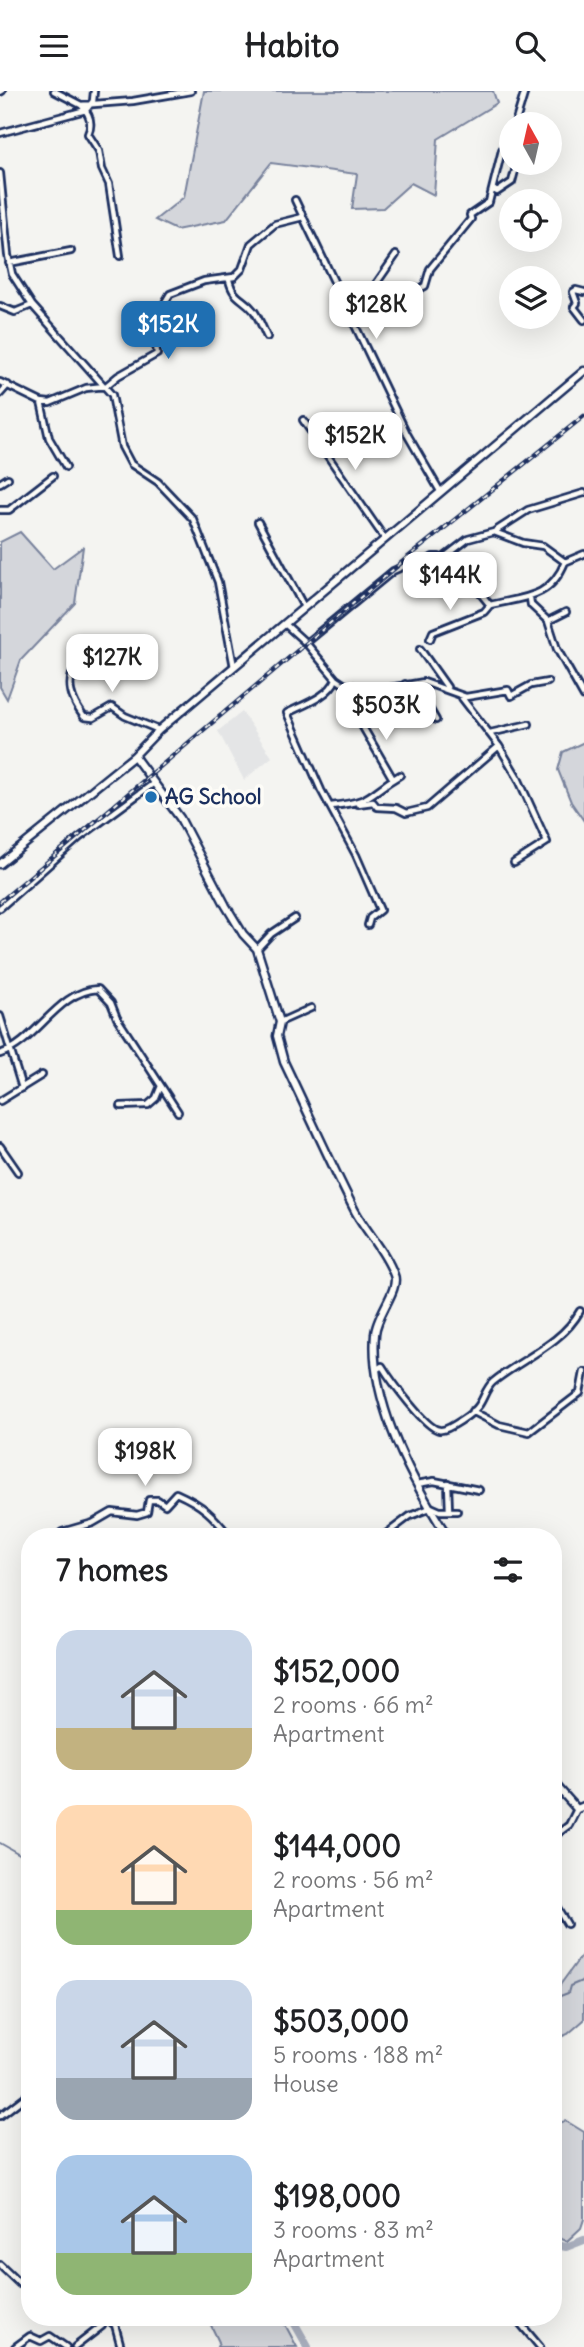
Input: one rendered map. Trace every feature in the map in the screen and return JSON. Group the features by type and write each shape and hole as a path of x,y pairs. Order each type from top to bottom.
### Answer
{"main road":[{"path":"0,864 94,785 134,756 159,730 584,371"},
{"path":"134,756 183,824 226,906 243,934 257,949 281,1023 277,1036 284,1062 357,1213 394,1275 394,1290 377,1319 375,1330 377,1369 394,1435 417,1484 442,1528"},
{"path":"562,1790 580,1807"}],"street":[{"path":"54,91 87,107"},
{"path":"87,107 95,96 94,91"},
{"path":"0,133 87,107 191,91"},
{"path":"520,112 527,92"},
{"path":"87,107 92,126 88,134 99,151 102,169 109,184 120,256"},
{"path":"340,299 352,293 370,291 394,293 400,300 413,297 413,292 428,283 430,269 471,219 470,215 487,205 499,162"},
{"path":"0,173 9,263 15,279 32,305 112,394 122,447 131,464 158,482 193,519 221,591 222,611 234,667"},
{"path":"492,190 497,192 512,182 514,175"},
{"path":"295,200 340,299 407,433 440,491"},
{"path":"0,382 41,403 50,403 86,388 106,386 157,354 154,321 170,294 204,281 229,280 242,269 251,244 275,224 303,218"},
{"path":"9,263 71,251"},
{"path":"370,291 384,275 383,271 396,254"},
{"path":"229,280 232,291 253,310 267,337"},
{"path":"584,292 573,292 577,303 574,307 584,320"},
{"path":"0,306 15,312 32,305"},
{"path":"0,394 8,384"},
{"path":"41,403 49,438 66,467"},
{"path":"303,420 385,539"},
{"path":"0,510 9,510 53,476"},
{"path":"0,483 8,478"},
{"path":"442,559 468,539 494,532 528,510 584,493"},
{"path":"258,522 304,608"},
{"path":"494,532 523,543 543,545 565,562"},
{"path":"430,639 433,632 484,612 490,605 530,597 559,577 565,562 584,554"},
{"path":"306,643 393,571 410,563 422,565 433,557 442,559 468,580 477,582 481,594 490,605"},
{"path":"530,597 531,605 548,621 557,649 584,697"},
{"path":"548,621 566,612"},
{"path":"285,624 306,643 336,679 345,685 384,689 424,682 470,697 508,689 511,696 531,685 548,682"},
{"path":"420,649 447,687"},
{"path":"77,665 69,686 74,702 84,717 93,718 112,707 125,716 159,730"},
{"path":"336,679 334,685 323,694 287,713 321,790 380,909 370,918 368,925"},
{"path":"404,684 421,694 436,720"},
{"path":"578,685 584,687"},
{"path":"458,695 469,705 499,746 536,814 547,842 514,863"},
{"path":"357,717 393,779"},
{"path":"489,733 529,724"},
{"path":"331,806 373,802 377,807 396,808 406,813 427,808 499,746"},
{"path":"358,804 372,797 400,775"},
{"path":"0,908 89,831 155,783"},
{"path":"257,949 271,934 295,918"},
{"path":"0,1054 10,1051 67,1001 98,989 111,1003 117,1018 178,1112"},
{"path":"281,1023 311,1008"},
{"path":"0,1016 22,1088"},
{"path":"0,1101 42,1075"},
{"path":"121,1106 148,1105 156,1098 161,1085"},
{"path":"0,1146 18,1172"},
{"path":"377,1369 382,1366 402,1397 437,1430 452,1427 480,1405 492,1383 526,1357 552,1342 568,1328 580,1311"},
{"path":"472,1411 499,1425 529,1432 580,1393 584,1372"},
{"path":"417,1484 434,1481 479,1490"},
{"path":"447,1483 449,1511"},
{"path":"76,1528 93,1523 113,1512 137,1515 146,1512 149,1500 158,1500 165,1505 176,1493 201,1506 219,1520 224,1528"},
{"path":"393,1528 410,1515 429,1506 437,1511 457,1511"},
{"path":"562,1830 569,1825 580,1807"},
{"path":"562,1916 567,1924"},
{"path":"0,2116 21,2100"},
{"path":"0,2265 21,2284"},
{"path":"75,2347 102,2326"},
{"path":"115,2326 121,2347"},
{"path":"522,2326 540,2347"},
{"path":"15,2347 30,2336 41,2341 50,2336 57,2338 65,2347"}],"shaded area":[{"path":"204,91 493,91 497,103 438,139 434,195 411,183 383,208 352,209 357,174 271,163 226,220 176,230 155,220 184,197"},
{"path":"20,532 53,569 83,547 75,603 21,660 7,699 0,687 0,542"},
{"path":"242,712 272,757 244,780 218,731"},
{"path":"584,742 584,821 571,802 558,770 563,752"},
{"path":"584,1952 584,2020 562,2036 562,1982"},
{"path":"566,2121 584,2132 584,2219 581,2228 567,2241 562,2239 562,2122"},
{"path":"211,2326 286,2326 297,2347 217,2347 219,2342"}],"waterway":[{"path":"0,1843 21,1855"},
{"path":"562,1995 568,1993 570,1986 584,1980"},
{"path":"562,2246 584,2240"},
{"path":"296,2326 308,2347"}],"railway":[{"path":"0,902 407,558 584,416"}],"place":[{"name":"AG School","path":"151,797"}]}
